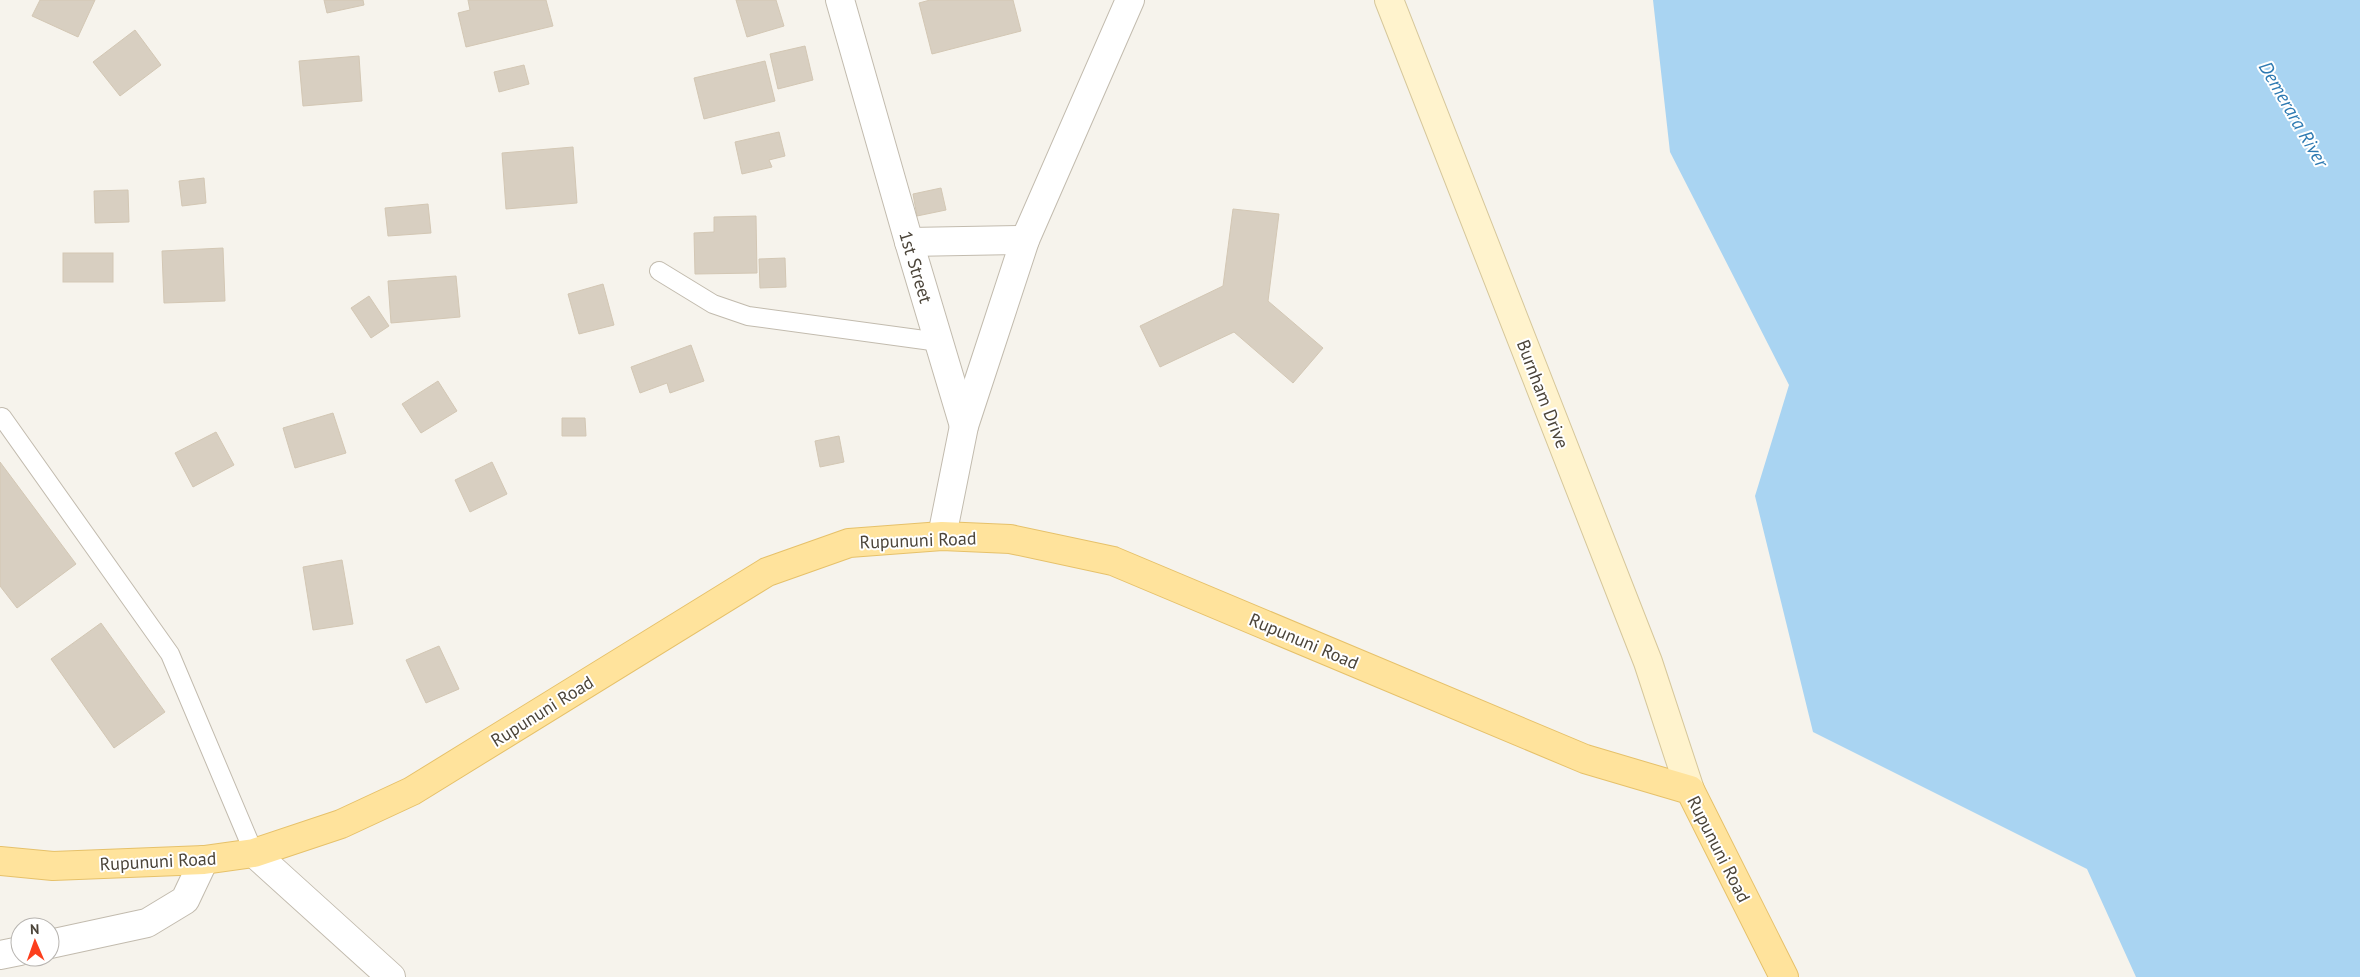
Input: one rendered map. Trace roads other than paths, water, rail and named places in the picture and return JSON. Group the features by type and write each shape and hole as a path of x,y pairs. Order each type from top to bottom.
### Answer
{"main road":[{"name":"Rupununi Road","path":"0,861 53,866 204,860 254,853 341,824 412,791 767,572 849,543 942,536 1010,539 1112,561 1585,759 1690,790 1784,977"}],"street":[{"name":"1st Street","path":"840,0 908,242 964,426 942,536"},
{"path":"964,426 1026,240 1130,0"},
{"name":"Burnham Drive","path":"1389,0 1648,662 1690,790"},
{"path":"908,242 1026,240"},
{"path":"254,853 391,977"},
{"path":"60,942 147,923 185,900 204,860"}],"lane":[{"path":"660,271 713,304 748,316 939,342"},
{"path":"2,418 170,654 254,853"}],"water":[{"name":"Demerara River","path":"1653,0 2360,0 2360,977 2136,977 2087,869 1813,732 1755,496 1789,385 1670,152"}]}
